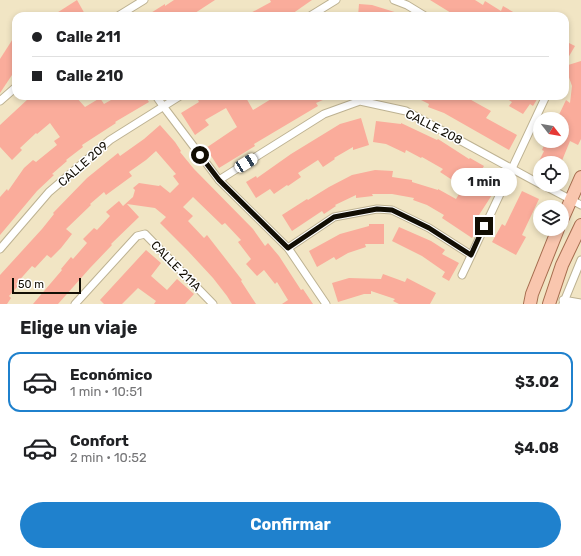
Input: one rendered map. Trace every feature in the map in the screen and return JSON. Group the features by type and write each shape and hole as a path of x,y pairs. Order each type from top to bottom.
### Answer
{"main road":[{"path":"569,211 576,202 581,177"},
{"path":"549,304 562,265 581,225"},
{"path":"530,304 532,294 555,236"}],"street":[{"path":"124,12 144,0"},
{"path":"316,12 336,0"},
{"path":"394,0 407,5 418,12"},
{"path":"0,101 12,90"},
{"path":"159,100 219,180 288,248 326,304"},
{"name":"CALLE 209","path":"0,249 49,192 110,140 173,100"},
{"path":"462,275 544,100"},
{"name":"CALLE 208","path":"219,180 324,114 360,101 406,111 533,180"},
{"path":"557,192 576,202"},
{"path":"288,248 334,217 377,209 392,210 429,228 471,255"},
{"name":"CALLE 211A","path":"75,304 137,236 145,234 208,302"},
{"path":"581,260 563,302 581,303"}],"building":[{"path":"77,0 84,12 58,12"},
{"path":"174,0 215,0 197,12 152,12 165,4 165,6"},
{"path":"270,0 312,0 295,12 252,12 271,2"},
{"path":"430,0 475,0 483,5 485,1 501,11 503,6 513,12 450,12"},
{"path":"359,4 372,5 395,12 358,12"},
{"path":"12,40 12,75 0,93 0,59"},
{"path":"569,43 575,46 569,56"},
{"path":"581,61 581,139 578,145 570,141 569,143 569,112 560,112 566,100 570,103 572,86 569,77 569,65"},
{"path":"27,100 79,100 85,107 97,100 101,100 104,104 111,100 148,100 149,102 115,122 116,123 82,145 83,147 66,160 67,161 52,174 54,175 37,191 0,235 0,197 7,189 8,191 24,168 33,160 36,162 57,145 54,141 60,137 50,123 37,134 36,133 20,148 22,150 12,160 0,147 0,125"},
{"path":"198,100 247,100 253,110 269,100 323,100 316,103 318,106 254,144 255,146 219,168 206,148 237,127 226,108 205,120 209,125 195,135 181,113 199,102"},
{"path":"421,100 471,100 491,111 486,118 517,135 509,150 444,113 428,107 429,104"},
{"path":"509,100 537,100 533,106 530,104 523,114 509,106 512,102"},
{"path":"361,118 369,145 353,150 353,147 334,158 335,159 323,167 318,160 298,173 301,177 288,186 287,185 274,194 270,189 256,198 246,182 256,176 257,178 291,154 340,124"},
{"path":"376,121 401,123 437,140 438,139 469,159 470,158 484,166 480,172 499,184 479,215 481,216 476,223 480,225 472,238 442,218 444,215 427,205 413,200 414,198 392,194 372,194 373,196 356,198 356,195 335,205 336,206 324,214 322,211 292,231 282,215 307,199 308,200 352,175 375,170 393,171 392,177 412,180 412,182 438,189 456,199 463,187 440,172 443,169 406,150 405,153 386,144 373,142"},
{"path":"160,125 175,142 181,151 180,152 194,169 253,229 265,246 268,243 279,256 301,290 303,289 313,304 282,304 288,300 277,282 275,284 264,270 257,276 246,264 251,259 238,242 241,240 225,223 222,225 193,197 183,207 193,216 188,221 204,238 207,235 242,280 241,281 256,304 232,304 213,278 160,223 166,217 155,208 127,204 139,217 111,244 112,245 58,304 33,304 71,257 73,259 87,243 83,239 94,228 97,230 110,216 106,212 119,201 123,206 133,197 135,190 133,188 139,183 160,185 170,193 179,184 173,176 176,174 156,151 129,172 132,176 106,195 104,192 90,204 91,205 66,229 72,234 61,248 51,258 47,255 35,268 32,266 16,284 18,286 9,296 11,298 7,304 0,304 0,275 42,229 54,214 53,213 87,178 118,153 120,156 144,139"},
{"path":"543,148 567,148 564,156 542,156 544,151 542,150"},
{"path":"522,191 539,199 533,200 533,212 522,235 526,237 516,255 492,242 502,224 505,226"},
{"path":"369,224 384,224 384,244 365,244 366,247 348,253 336,260 334,257 317,267 309,251 340,234 369,226"},
{"path":"399,227 431,241 445,250 442,254 459,263 449,281 442,277 445,272 422,256 392,241"},
{"path":"146,250 161,263 151,276 167,290 177,279 194,294 185,304 154,304 156,301 138,288 122,304 104,304 100,300"},
{"path":"383,274 405,282 407,278 436,293 430,304 399,304 393,301 395,299 371,291 371,294 364,294 338,302 332,283 349,278 381,279"}],"route":[{"path":"200,155 219,180 288,248 334,217 377,209 392,210 429,228 471,255 484,226"}]}
